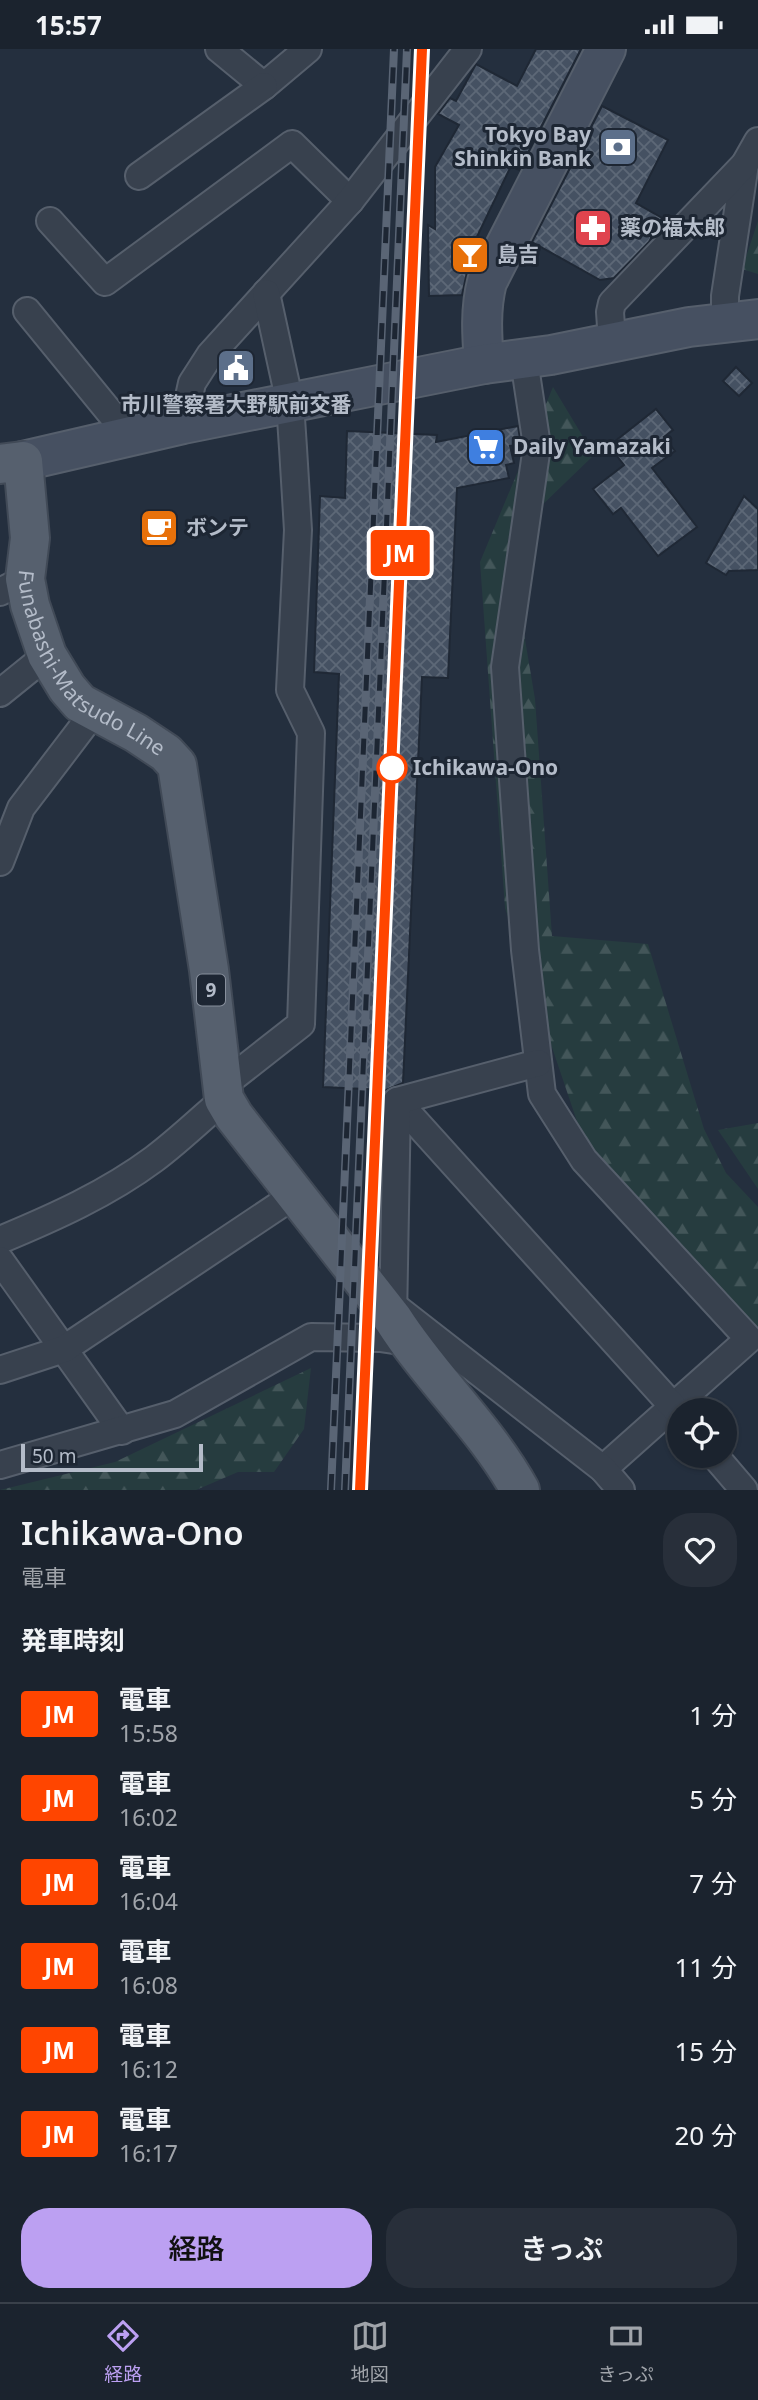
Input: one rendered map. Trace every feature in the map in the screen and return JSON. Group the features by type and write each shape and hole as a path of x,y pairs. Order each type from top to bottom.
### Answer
{"main road":[{"name":"Funabashi-Matsudo Line","path":"12,463 30,538 13,586 30,605 47,655 66,688 80,703 146,739 166,753 177,765 209,969 223,1092"},
{"path":"223,1092 296,1195 506,1465 520,1490"}],"street":[{"path":"219,49 264,86"},
{"path":"139,176 264,86 308,49"},
{"path":"183,424 192,383 210,355 350,201 468,49"},
{"path":"484,364 482,324 483,297 487,282 606,49"},
{"path":"612,341 612,303 745,164 758,141"},
{"path":"50,221 105,282 292,144 350,201"},
{"path":"12,463 183,424 484,364 524,360 612,341 741,321 725,296 745,164"},
{"path":"0,1240 38,1225 115,1186 155,1158 223,1092 301,1024 311,733 290,690 298,530 290,403 267,293"},
{"path":"27,311 130,437"},
{"path":"524,360 537,446 505,667 524,950 542,1094 584,1160 753,1343 690,1398"},
{"path":"0,693 47,655"},
{"path":"0,862 10,813 94,712"},
{"path":"397,1101 538,1063"},
{"path":"0,1465 175,1414 311,1337 380,1338 397,1322 397,1101"},
{"path":"397,1101 667,1400"},
{"path":"0,1370 64,1349 296,1195"},
{"path":"0,1260 122,1431"},
{"path":"397,1322 603,1469 621,1490"},
{"path":"603,1469 667,1417"},
{"path":"725,1468 744,1490"}],"green space":[{"path":"758,221 758,274 742,269"},
{"path":"553,387 594,455 508,538 535,699 552,936 648,944 704,1129 726,1173 758,1207 758,1340 586,1148 505,908 480,562"},
{"path":"758,1123 758,1189 718,1130"},
{"path":"311,1368 304,1429 274,1472 238,1472 196,1490 0,1490 115,1462"}],"building":[{"path":"536,49 581,49 519,170 511,166 473,245 479,249 467,272 462,295 429,296 428,225 435,229 435,167 459,125 438,114 450,98 456,101 476,64 517,86"},
{"path":"602,106 668,140 636,203 662,218 649,242 614,278 600,280 532,242"},
{"path":"736,367 752,383 739,396 723,381"},
{"path":"656,409 673,430 664,437 675,451 652,468 697,527 658,556 621,508 613,514 593,489 624,465 609,446"},
{"path":"518,426 521,445 510,446 514,463 506,465 509,478 457,488 448,678 422,677 403,1083 386,1090 323,1087 339,674 314,672 320,496 345,498 347,431 437,435 436,442"},
{"path":"744,496 758,509 758,570 729,571 726,575 706,563"}],"railway":[{"path":"331,1490 394,49"},
{"path":"345,1490 407,49"},
{"path":"360,1490 422,49"}],"train":[{"name":"JM","path":"360,1490 422,49"}],"place":[{"name":"Tokyo Bay Shinkin Bank","path":"618,147"},
{"name":"薬の福太郎","path":"593,228"},
{"name":"島吉","path":"470,255"},
{"name":"市川警察署大野駅前交番","path":"236,368"},
{"name":"Daily Yamazaki","path":"486,447"},
{"name":"ボンテ","path":"159,528"},
{"name":"Ichikawa-Ono","path":"392,768"}]}
